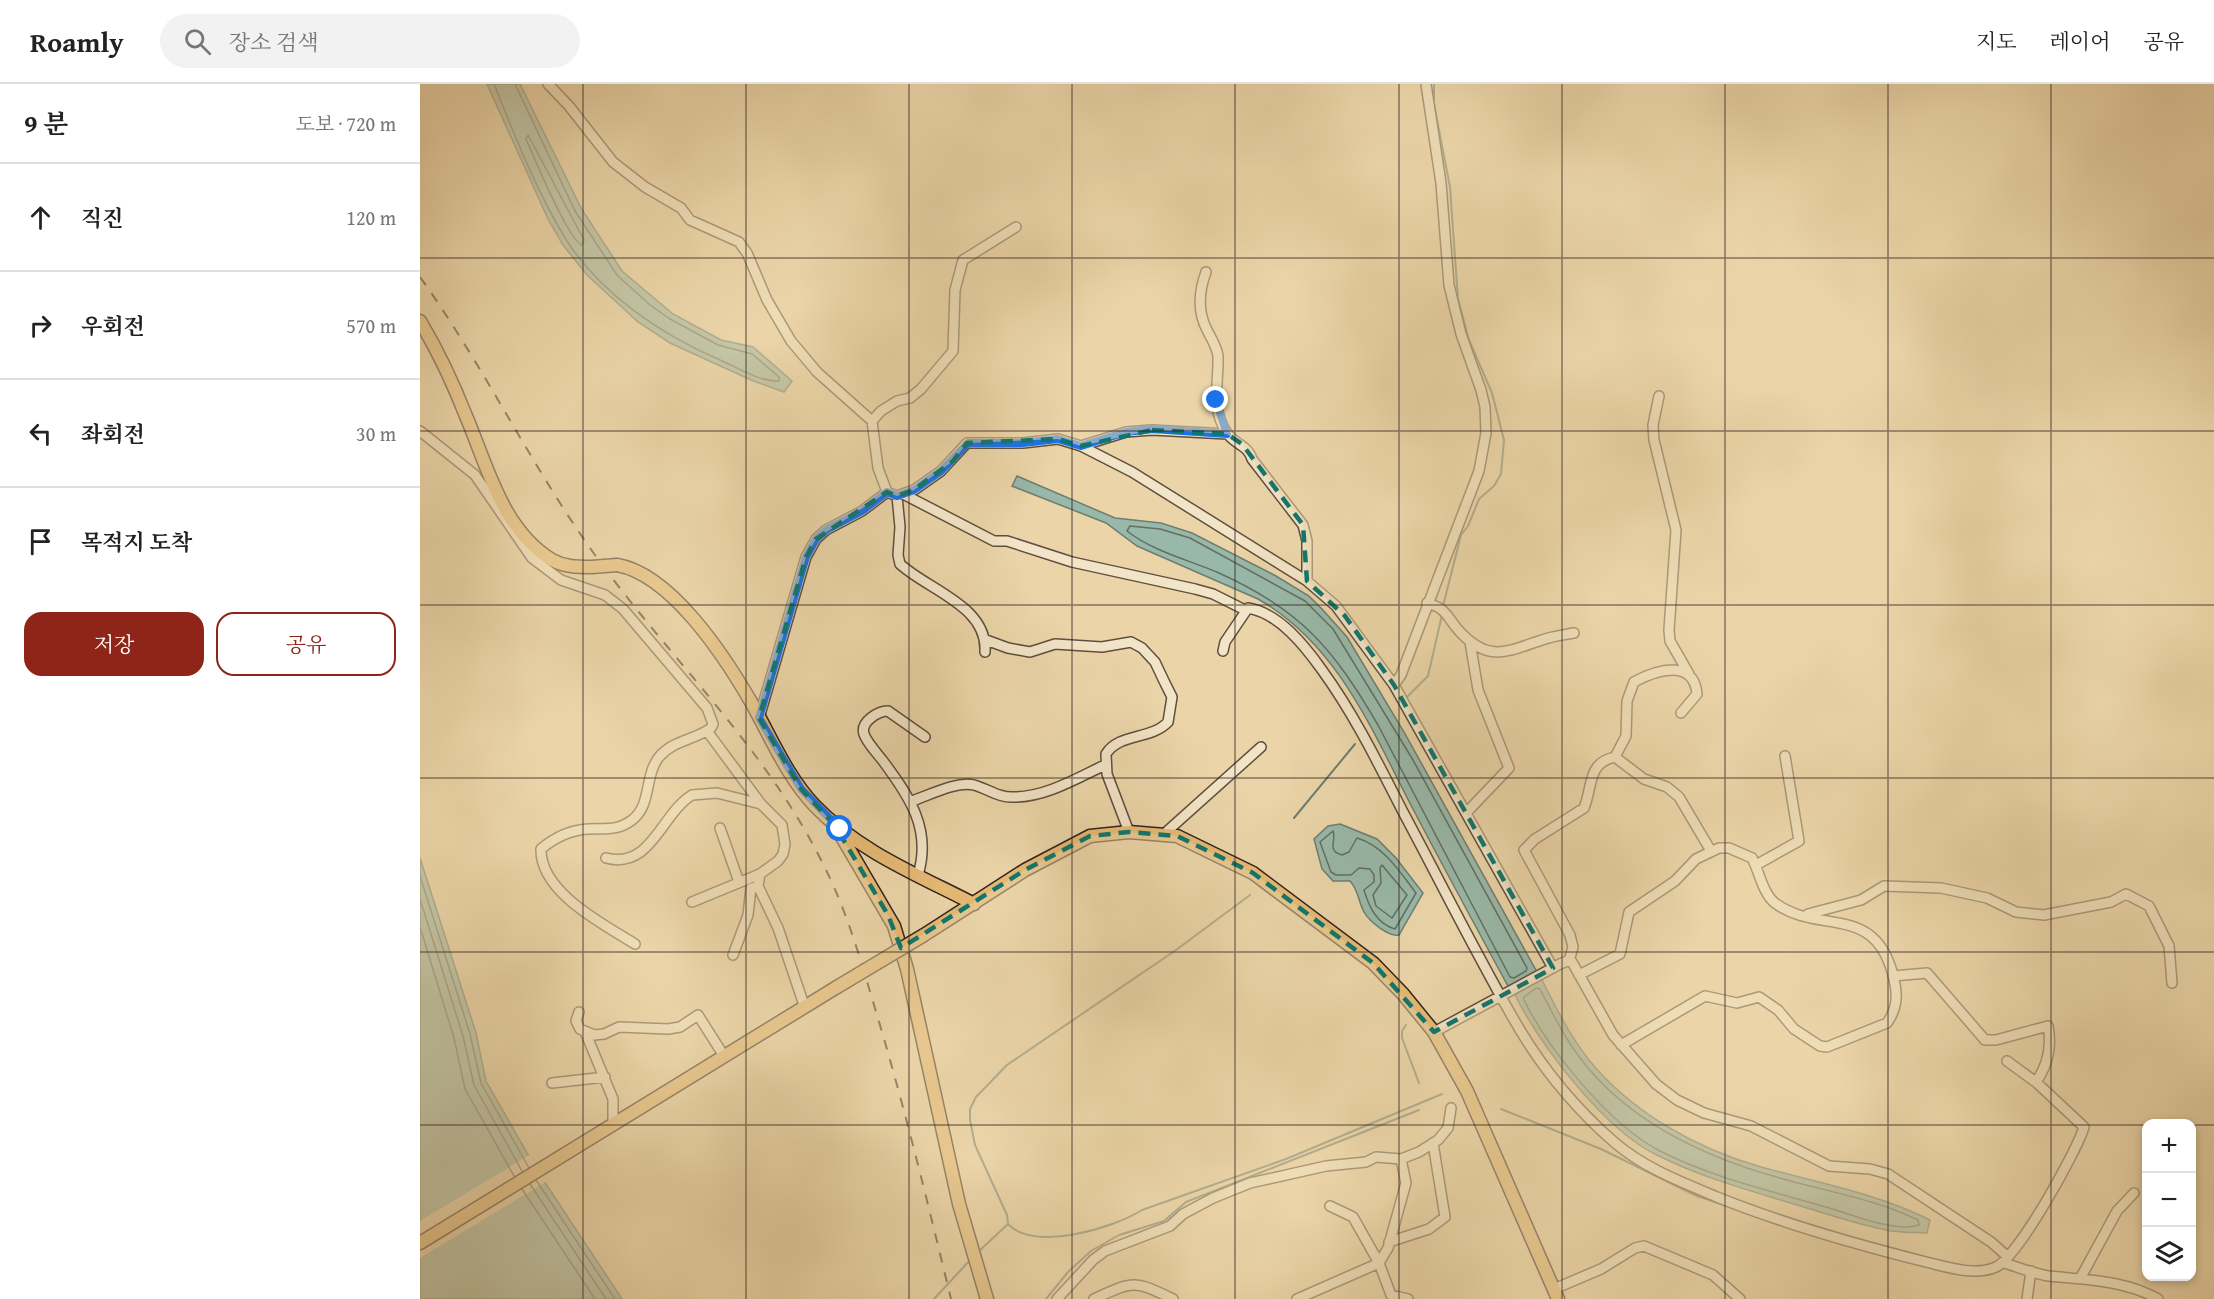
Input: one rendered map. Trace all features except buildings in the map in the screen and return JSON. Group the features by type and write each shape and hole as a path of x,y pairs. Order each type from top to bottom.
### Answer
{"main road":[{"path":"420,321 436,347 504,505 536,554 564,566 617,565 630,567 671,595 724,662 801,789 834,824 867,847 974,904"},
{"path":"834,824 894,926 908,969 932,1076 941,1130 987,1299"},
{"path":"420,1243 608,1129 804,1005 974,904 1025,870 1090,836 1129,832 1164,834 1193,842 1221,855 1278,891 1372,963 1403,994 1434,1032 1467,1091 1556,1294"}],"street":[{"path":"548,84 569,106 613,162 645,187 681,208 690,220 739,242 747,253 767,300 791,341 817,372 872,421 878,468 887,492"},
{"path":"1394,685 1401,675 1479,471 1486,433 1483,398 1461,334 1449,285 1441,183 1426,84"},
{"path":"872,421 889,406 916,394 944,364 953,351 955,290 963,260 1016,227"},
{"path":"1206,272 1199,300 1205,326 1218,354 1216,400 1227,434 1250,452 1252,459 1303,525 1307,540 1307,581"},
{"path":"1659,396 1653,425 1654,440 1676,530 1669,630 1671,641 1697,694 1681,713"},
{"path":"1081,446 1126,432 1152,429 1227,434"},
{"path":"420,431 475,475 536,554 561,580 604,595 623,609 707,708 713,724 707,731 674,744 658,758 651,771 644,806 632,821 609,830 588,829 566,834 541,849 546,873 561,892 635,944"},
{"path":"901,495 941,471 968,443 1023,443 1058,439 1081,446 1132,472 1307,581 1346,616 1394,685 1553,968"},
{"path":"759,718 806,557 816,539 826,530 862,511 887,492 901,495 994,542 1007,541 1072,562 1214,594 1245,610 1266,613 1284,627 1323,671 1358,726 1503,995 1514,1020 1561,1087 1616,1144 1643,1164 1738,1206 1874,1250 1959,1269 1985,1271 2006,1260 2070,1159 2084,1127 2036,1082 2007,1061"},
{"path":"901,495 898,555 900,564 971,613 986,640 985,652"},
{"path":"1427,603 1449,614 1457,630 1470,642 1498,654 1550,637 1574,633"},
{"path":"1223,651 1225,642 1245,610"},
{"path":"986,640 1030,652 1055,644 1102,647 1123,641 1142,648 1155,662 1172,697 1168,722 1154,733 1115,744 1106,754 1105,765 1129,832"},
{"path":"1466,813 1509,768 1478,690 1470,642"},
{"path":"1569,961 1573,947 1570,935 1524,850 1535,839 1580,812 1586,805 1593,770 1601,762 1615,757 1626,736 1627,701 1635,682 1651,674 1672,669 1680,669 1689,674"},
{"path":"918,875 923,859 923,841 912,801 864,734 864,728 869,720 888,711 925,737"},
{"path":"692,902 760,874 778,861 785,844 782,825 761,804 707,731"},
{"path":"1164,834 1261,747"},
{"path":"1756,865 1799,841 1785,756"},
{"path":"1615,757 1644,779 1667,787 1679,797 1711,851"},
{"path":"912,801 961,785 974,785 1003,797 1025,796 1062,785 1105,765"},
{"path":"606,858 626,860 644,850 692,795 717,793 761,804"},
{"path":"720,828 739,882"},
{"path":"1579,975 1620,954 1629,912 1675,881 1696,859 1711,851 1729,848 1752,858 1768,897 1783,907 1803,915 1853,925 1864,930 1878,945 1893,976 1897,1000 1887,1023 1827,1047 1794,1029 1778,1010 1759,997 1737,1003 1705,996 1695,999 1621,1045"},
{"path":"760,874 758,886 778,928 804,1005"},
{"path":"733,955 748,915 751,888 758,886"},
{"path":"1803,915 1862,900 1884,886 1941,888 1987,898 2016,912 2044,915 2111,902 2126,894 2149,906 2169,946 2172,982"},
{"path":"1434,1032 1569,961"},
{"path":"1569,961 1606,1025 1621,1045 1661,1088 1687,1106 1751,1126 1829,1166 1870,1169 1888,1174 1992,1242 2006,1260 2031,1271 2047,1276 2081,1277 2132,1287 2158,1299"},
{"path":"1893,976 1927,973 1985,1040 1996,1040 2048,1026 2050,1036 2048,1061 2036,1082"},
{"path":"579,1012 576,1021 586,1034 613,1099 608,1129"},
{"path":"586,1034 604,1035 619,1027 631,1026 668,1029 680,1027 698,1015 724,1056"},
{"path":"552,1083 605,1077"},
{"path":"1057,1299 1088,1264 1105,1251 1170,1226 1183,1214 1213,1198 1250,1183 1340,1163 1366,1162 1376,1157 1401,1159 1433,1143 1448,1128 1451,1108"},
{"path":"1389,1242 1429,1229 1445,1217 1433,1143"},
{"path":"1297,1299 1379,1263 1389,1242 1406,1183 1401,1159"},
{"path":"2081,1277 2117,1211 2134,1192"},
{"path":"1330,1206 1353,1217 1379,1263 1391,1296 1408,1299"},
{"path":"1556,1294 1635,1248 1644,1246 1713,1275 1740,1299"},
{"path":"2027,1299 2031,1271"},
{"path":"1094,1299 1128,1283 1144,1286 1173,1299"}],"highlighted area":[{"path":"1152,430 1227,434 1242,444 1303,525 1307,581 1345,616 1394,685 1553,968 1434,1032 1373,963 1253,873 1177,836 1129,832 1090,836 1025,870 901,948 888,915 834,824 801,789 759,718 806,557 816,539 887,492 897,496 914,490 953,461 967,443 1058,439 1081,446"}],"water":[{"path":"487,84 520,84 581,208 622,271 673,314 721,340 753,347 792,381 784,392 751,380 670,343 638,322 587,275 563,245 548,219"},
{"path":"1017,476 1115,518 1161,523 1192,533 1276,576 1309,596 1347,637 1404,732 1537,972 1509,988 1368,722 1332,666 1311,641 1286,618 1258,599 1137,546 1106,523 1012,486"},
{"path":"1340,824 1377,839 1396,858 1423,893 1399,935 1384,931 1370,920 1350,881 1333,881 1322,869 1314,839 1328,826"},
{"path":"420,858 476,1033 486,1081 538,1172 622,1299 420,1299"},
{"path":"1541,978 1582,1051 1606,1079 1645,1112 1690,1139 1737,1159 1847,1189 1910,1211 1930,1220 1927,1233 1896,1232 1874,1228 1742,1188 1673,1163 1637,1143 1616,1126 1575,1084 1525,1014 1514,993"}],"pier":[{"path":"531,1154 547,1181 420,1258 420,1221"}],"waterway":[{"path":"1434,84 1434,104 1450,187 1458,299 1469,340 1492,393 1504,440 1501,474 1494,486 1479,499 1468,526 1461,535 1443,606"},
{"path":"1405,699 1428,676 1442,615"},
{"path":"1294,818 1355,744"},
{"path":"1008,1224 1007,1215 975,1145 970,1109 976,1097 1007,1065 1176,950 1250,895"},
{"path":"1406,1025 1402,1031 1402,1038 1419,1083"},
{"path":"977,1253 1008,1224 1020,1232 1036,1236 1054,1237 1094,1230 1142,1210 1286,1159 1442,1094"},
{"path":"1501,1109 1601,1149 1697,1196 1733,1208"},
{"path":"1046,1299 1068,1272 1091,1251 1119,1235 1164,1221 1186,1202 1419,1110"},
{"path":"934,1299 971,1259"},
{"path":"1984,1275 2004,1268"}],"railway":[{"path":"420,277 465,345 550,487 595,555 775,783 801,823 824,866 847,921 877,1015 907,1121 951,1299"}],"route":[{"path":"840,829 814,805 801,789 759,718 806,557 816,539 826,530 862,511 887,492 897,496 914,490 953,461 968,443 980,441 1023,443 1058,439 1081,446 1126,432 1152,429 1227,434 1216,400"}]}
